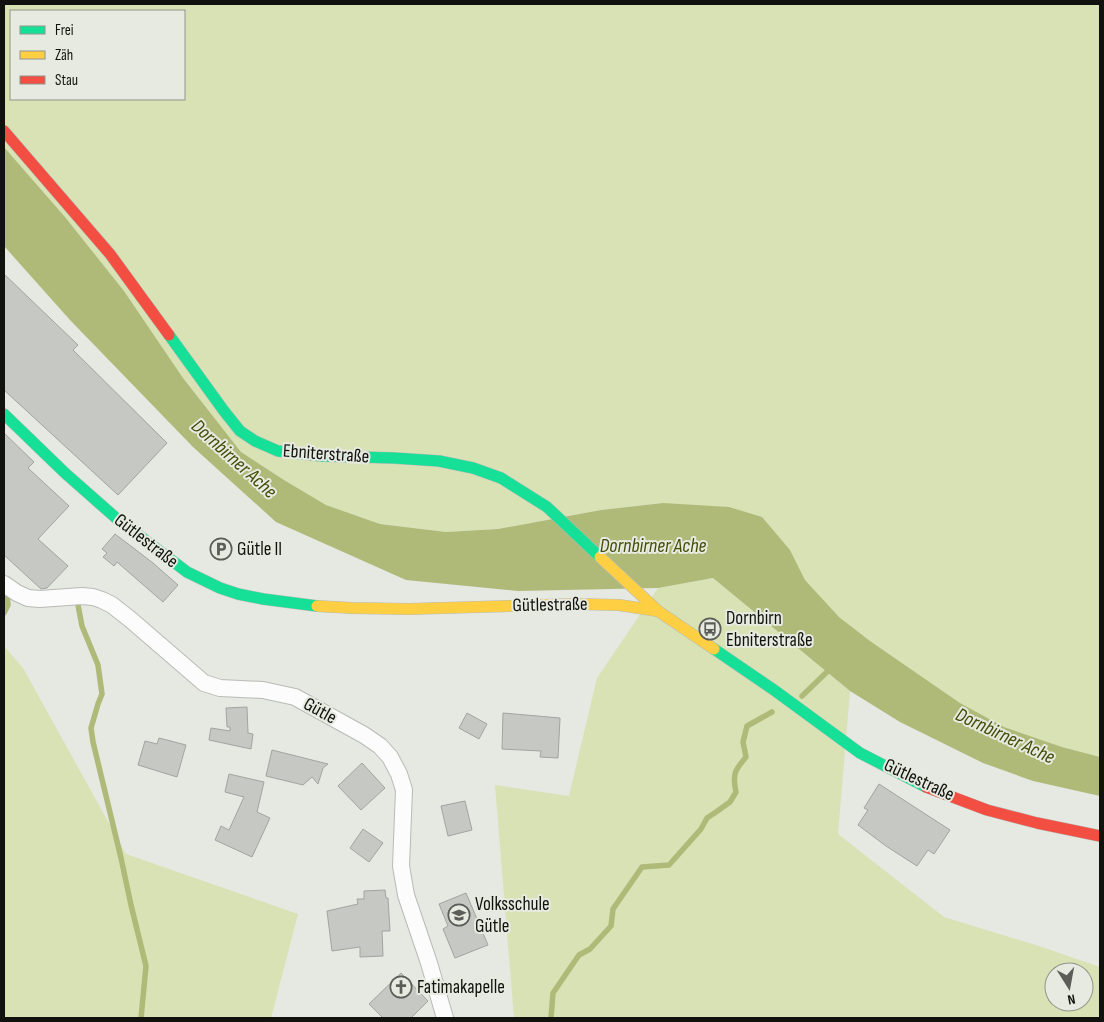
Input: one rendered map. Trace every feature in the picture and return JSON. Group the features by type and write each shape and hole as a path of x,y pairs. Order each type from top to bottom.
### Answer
{"street":[{"name":"Ebniterstraße","path":"4,131 110,254 240,431 278,452 322,456 439,461 474,468 501,478 548,507 658,610"},
{"name":"Gütlestraße","path":"4,414 65,473 116,518 187,572 220,588 263,599 352,608 451,608 575,604 620,605 658,610 774,690 860,753 925,786 987,810 1100,836"},
{"name":"Gütle","path":"4,584 28,598 82,596 102,600 112,605 131,620 204,683 220,688 263,690 295,697 364,735 380,746 390,757 399,774 404,790 401,866 404,886 445,1018"}],"shaded area":[{"path":"4,4 1100,4 1100,757 1062,747 1004,727 960,703 870,641 839,617 805,580 790,550 663,503 601,510 498,529 446,532 380,524 326,505 241,452 183,378 124,291 65,217 4,147"},
{"path":"713,578 850,691 838,834 944,917 1086,962 1044,962 1044,1012 1094,1012 1094,965 1100,967 1100,1018 514,1018 495,785 569,796 597,678 658,588"},
{"path":"4,646 23,668 126,854 298,914 271,1018 4,1018"}],"water":[{"name":"Dornbirner Ache","path":"4,147 65,217 124,291 183,378 241,452 326,505 380,524 446,532 498,529 601,510 663,503 729,507 762,517 790,550 805,580 839,617 870,641 960,703 1004,727 1062,747 1100,757 1100,796 1033,781 983,763 900,722 850,691 713,578 658,588 518,591 406,580 276,522 193,447 70,320 4,246"}],"building":[{"path":"4,274 78,345 73,350 167,443 118,495 4,390"},
{"path":"4,433 34,462 28,468 69,506 38,539 68,566 47,588 41,589 4,555"},
{"path":"115,534 178,585 163,602 117,562 114,566 103,557 107,553 102,549"},
{"path":"247,707 248,733 253,734 251,749 209,740 211,728 230,731 230,727 227,727 226,708"},
{"path":"467,713 487,724 479,739 459,728"},
{"path":"503,713 560,718 558,758 540,757 541,751 502,749"},
{"path":"159,738 186,745 177,777 138,765 145,741 157,744"},
{"path":"272,750 328,764 323,768 318,784 312,777 303,785 266,776"},
{"path":"362,763 385,788 361,810 338,786"},
{"path":"229,774 264,782 257,812 270,818 252,857 215,840 221,826 229,830 244,797 225,792"},
{"path":"879,784 950,830 934,854 928,850 917,866 858,825 868,810 864,808"},
{"path":"465,801 472,830 448,836 441,806"},
{"path":"363,829 383,843 369,862 350,848"},
{"path":"385,890 386,898 388,898 390,931 382,931 383,956 360,957 360,947 332,951 327,911 358,904 357,899 364,899 364,891"},
{"name":"Volksschule Gütle","path":"466,893 488,945 455,958 443,929 448,926 439,904"},
{"name":"Fatimakapelle","path":"401,973 428,1001 411,1018 383,1018 369,1004"}],"waterway":[{"path":"4,613 8,605 7,593"},
{"path":"78,605 82,626 98,665 102,694 91,728 93,742 146,966 141,1018"},
{"path":"802,696 831,668"},
{"path":"551,1018 553,993 579,955 590,949 611,926 613,909 642,867 669,865 701,829 707,818 730,802 736,792 735,773 746,757 743,742 747,726 772,712"}],"traffic: fast":[{"path":"169,335 240,431 255,441 278,451 321,456 439,461 473,468 501,478 547,507 600,557"},
{"path":"4,414 65,473 116,518 187,572 220,588 238,594 317,606"},
{"path":"714,649 860,753 926,787"}],"traffic: slow":[{"path":"600,557 658,611"},
{"path":"317,606 409,609 575,604 619,605 658,611 714,649"}],"traffic: jam":[{"path":"4,131 110,254 169,335"},
{"path":"926,787 987,810 1100,836"}],"place":[{"name":"Gütle II","path":"221,549"},
{"name":"Dornbirn Ebniterstraße","path":"710,629"},
{"name":"Volksschule Gütle","path":"459,915"},
{"name":"Fatimakapelle","path":"401,987"}]}
